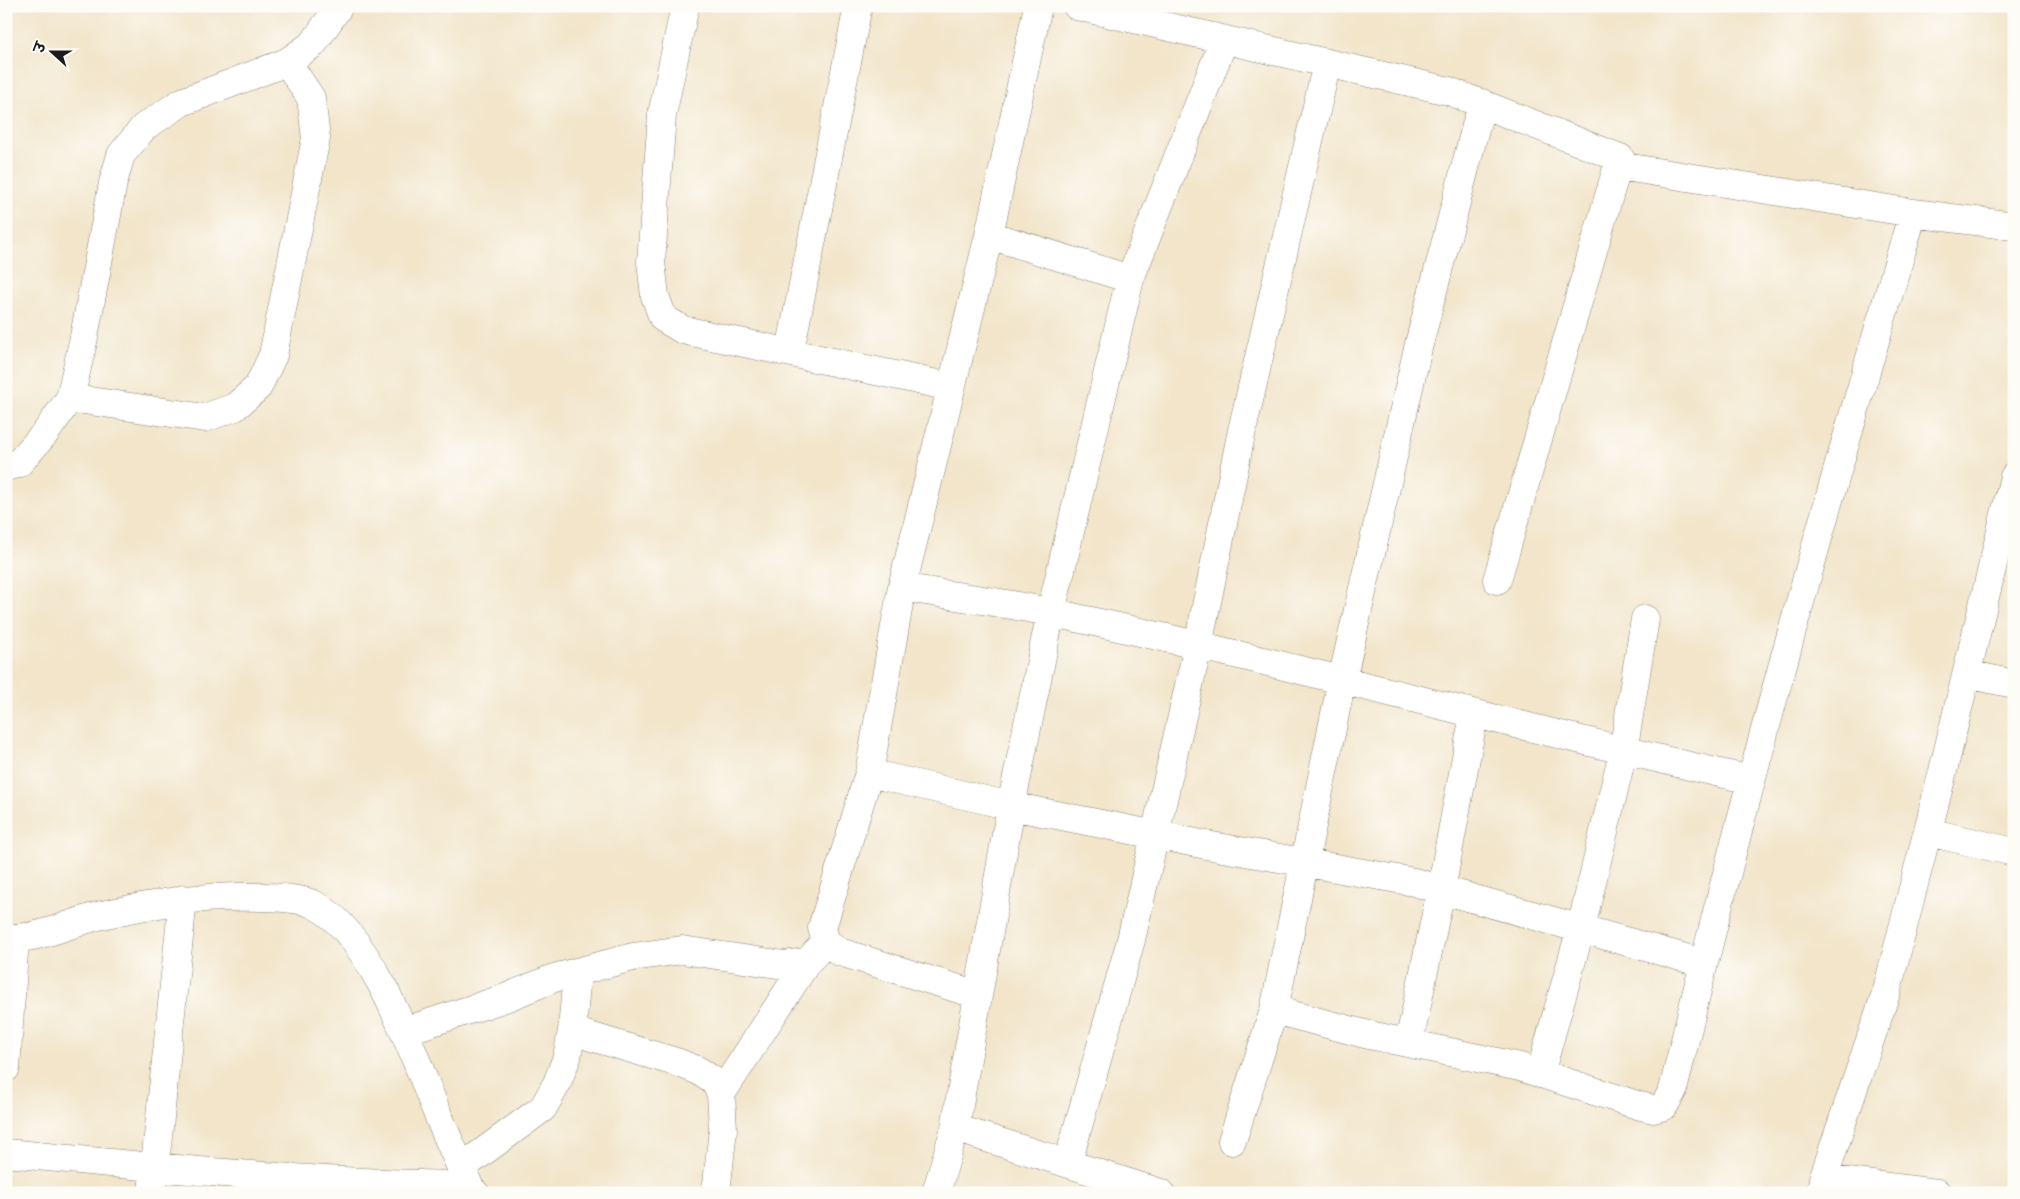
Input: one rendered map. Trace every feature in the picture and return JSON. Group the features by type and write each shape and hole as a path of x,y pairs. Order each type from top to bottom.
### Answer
{"street":[{"path":"6,466 18,464 46,432 70,398 83,342 113,183 121,155 144,127 182,102 287,62 313,44 339,6"},
{"path":"685,6 662,116 650,262 655,296 663,318 683,330 790,351 951,387"},
{"path":"790,351 858,6"},
{"path":"978,995 840,952 826,942 822,928 869,773 902,587 989,235 1038,6"},
{"path":"1077,6 1448,91 1482,102 1620,158 1625,167 2014,226"},
{"path":"936,1193 955,1128 1011,806 1051,612 1130,279 1224,40"},
{"path":"70,398 205,418 235,407 258,387 273,355 316,138 311,98 287,62"},
{"path":"1068,1162 1131,940 1198,646 1241,435 1326,63"},
{"path":"1232,1141 1274,1010 1306,863 1342,680 1418,348 1482,102"},
{"path":"1497,580 1620,158"},
{"path":"1274,1010 1409,1043 1520,1067 1653,1109 1664,1106 1673,1090 1703,964 1751,780 1856,402 1913,212"},
{"path":"989,235 1130,279"},
{"path":"1937,1193 1822,1186 1887,990 2010,507 2014,477"},
{"path":"902,587 1051,612 1342,680 1623,752 1751,780"},
{"path":"1540,1074 1581,928 1623,752 1645,619"},
{"path":"1967,674 2014,684"},
{"path":"1409,1043 1441,890 1474,715"},
{"path":"869,773 1011,806 1414,882 1703,964"},
{"path":"1928,832 2014,852"},
{"path":"6,1068 10,938 38,934 122,910 183,899 282,897 313,904 333,916 348,932 381,984 405,1031 469,1184"},
{"path":"153,1180 183,899"},
{"path":"722,1094 807,962 826,942"},
{"path":"405,1031 576,972 633,957 682,950 784,965 807,962"},
{"path":"6,1153 153,1180 307,1186 446,1186 469,1184 543,1108 557,1083 564,1066 572,1031 576,972"},
{"path":"572,1031 699,1071 715,1082 722,1094 723,1129 716,1193"},
{"path":"955,1128 1068,1162 1161,1193"}]}
